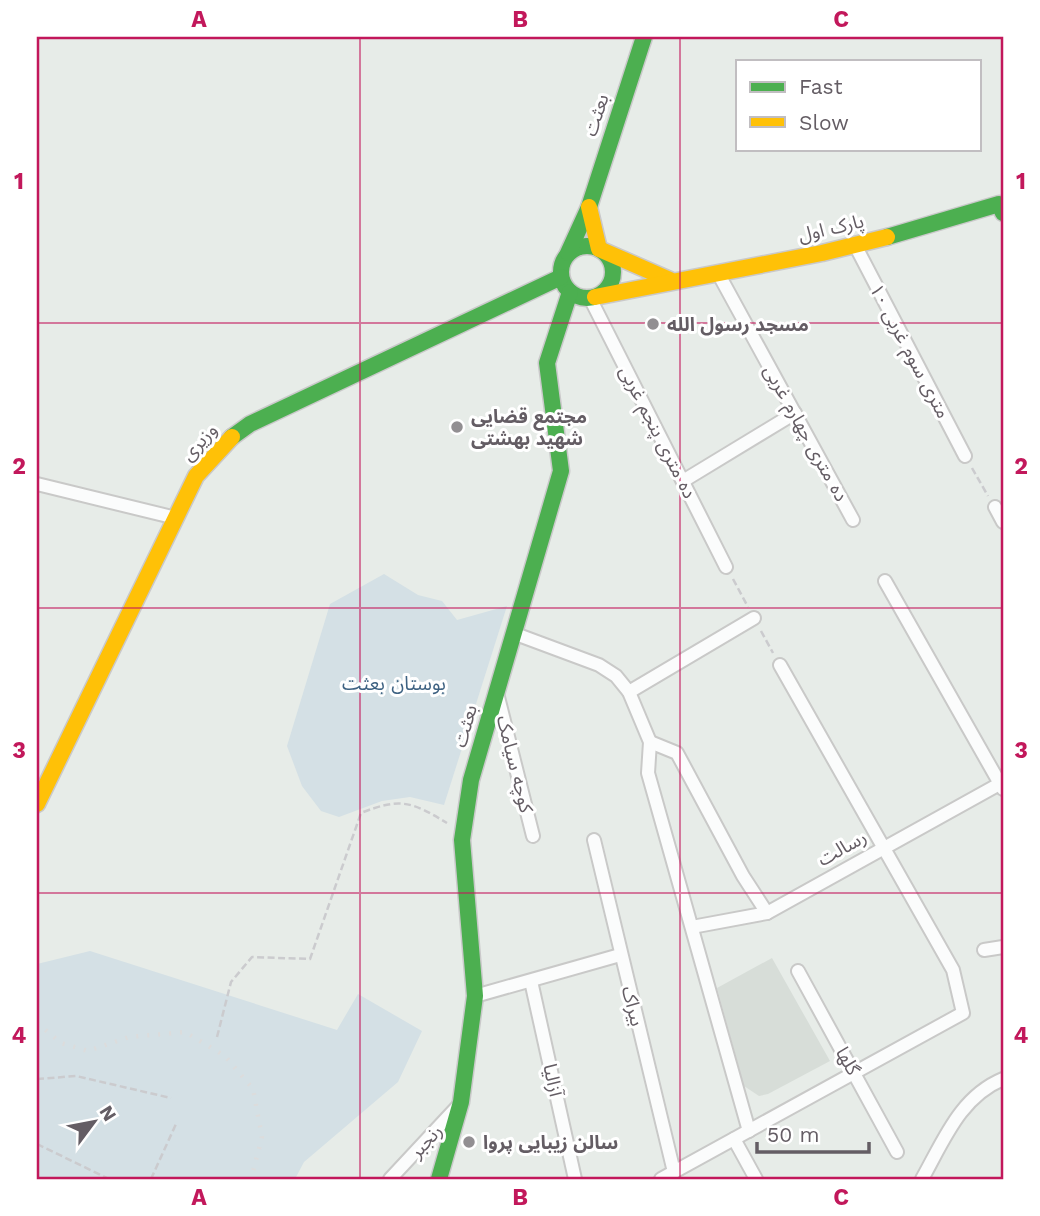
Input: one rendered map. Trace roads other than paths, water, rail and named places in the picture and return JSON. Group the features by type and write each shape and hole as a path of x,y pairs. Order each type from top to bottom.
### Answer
{"main road":[{"name":"بعثت","path":"568,253 589,207 644,37"},
{"path":"589,207 599,249 610,261 612,278 609,286 593,298 578,297 570,292 561,277 563,260 568,253 583,246 599,249 670,280"},
{"name":"پارک اول","path":"593,298 670,280 855,245 1002,207"},
{"name":"وزیری","path":"37,804 196,476 213,454 229,438 250,424 561,277"},
{"name":"بعثت","path":"439,1179 461,1102 475,996 463,832 471,780 561,471 547,363 570,292"}],"street":[{"name":"۱۰ متری سوم غربی","path":"855,245 965,456"},
{"name":"ده متری چهارم غربی","path":"718,273 853,520"},
{"name":"ده متری پنجم غربی","path":"593,298 726,567"},
{"path":"683,481 794,412"},
{"path":"37,484 176,518"},
{"path":"995,507 1003,522"},
{"path":"885,581 1002,785"},
{"path":"629,692 754,618"},
{"path":"513,633 599,665 615,676 629,692 650,742 648,773 749,1131"},
{"path":"662,1179 963,1013 953,970 780,665"},
{"name":"کوچه سیامک","path":"496,692 533,835"},
{"path":"650,742 677,753 743,876 767,913"},
{"name":"رسالت","path":"692,927 767,913 1002,785"},
{"name":"بیراک","path":"594,840 674,1172"},
{"path":"984,950 1003,947"},
{"path":"475,996 620,954"},
{"name":"گلها","path":"798,971 897,1152"},
{"name":"آزالیا","path":"531,981 575,1179"},
{"path":"922,1179 963,1108 991,1084 1003,1079"},
{"name":"رنجبر","path":"390,1179 461,1102"},
{"path":"734,1139 756,1179"}],"railway":[{"path":"37,1023 61,1043 88,1051 129,1037 185,1032 225,1056 253,1089 262,1137 251,1179"}],"place":[{"name":"مسجد رسول الله","path":"653,324"},
{"name":"مجتمع قضایی شهید بهشتی","path":"457,427"},
{"name":"سالن زيبايى پروا","path":"469,1142"}],"park label":[{"name":"بوستان بعثت","path":"394,683"}]}
